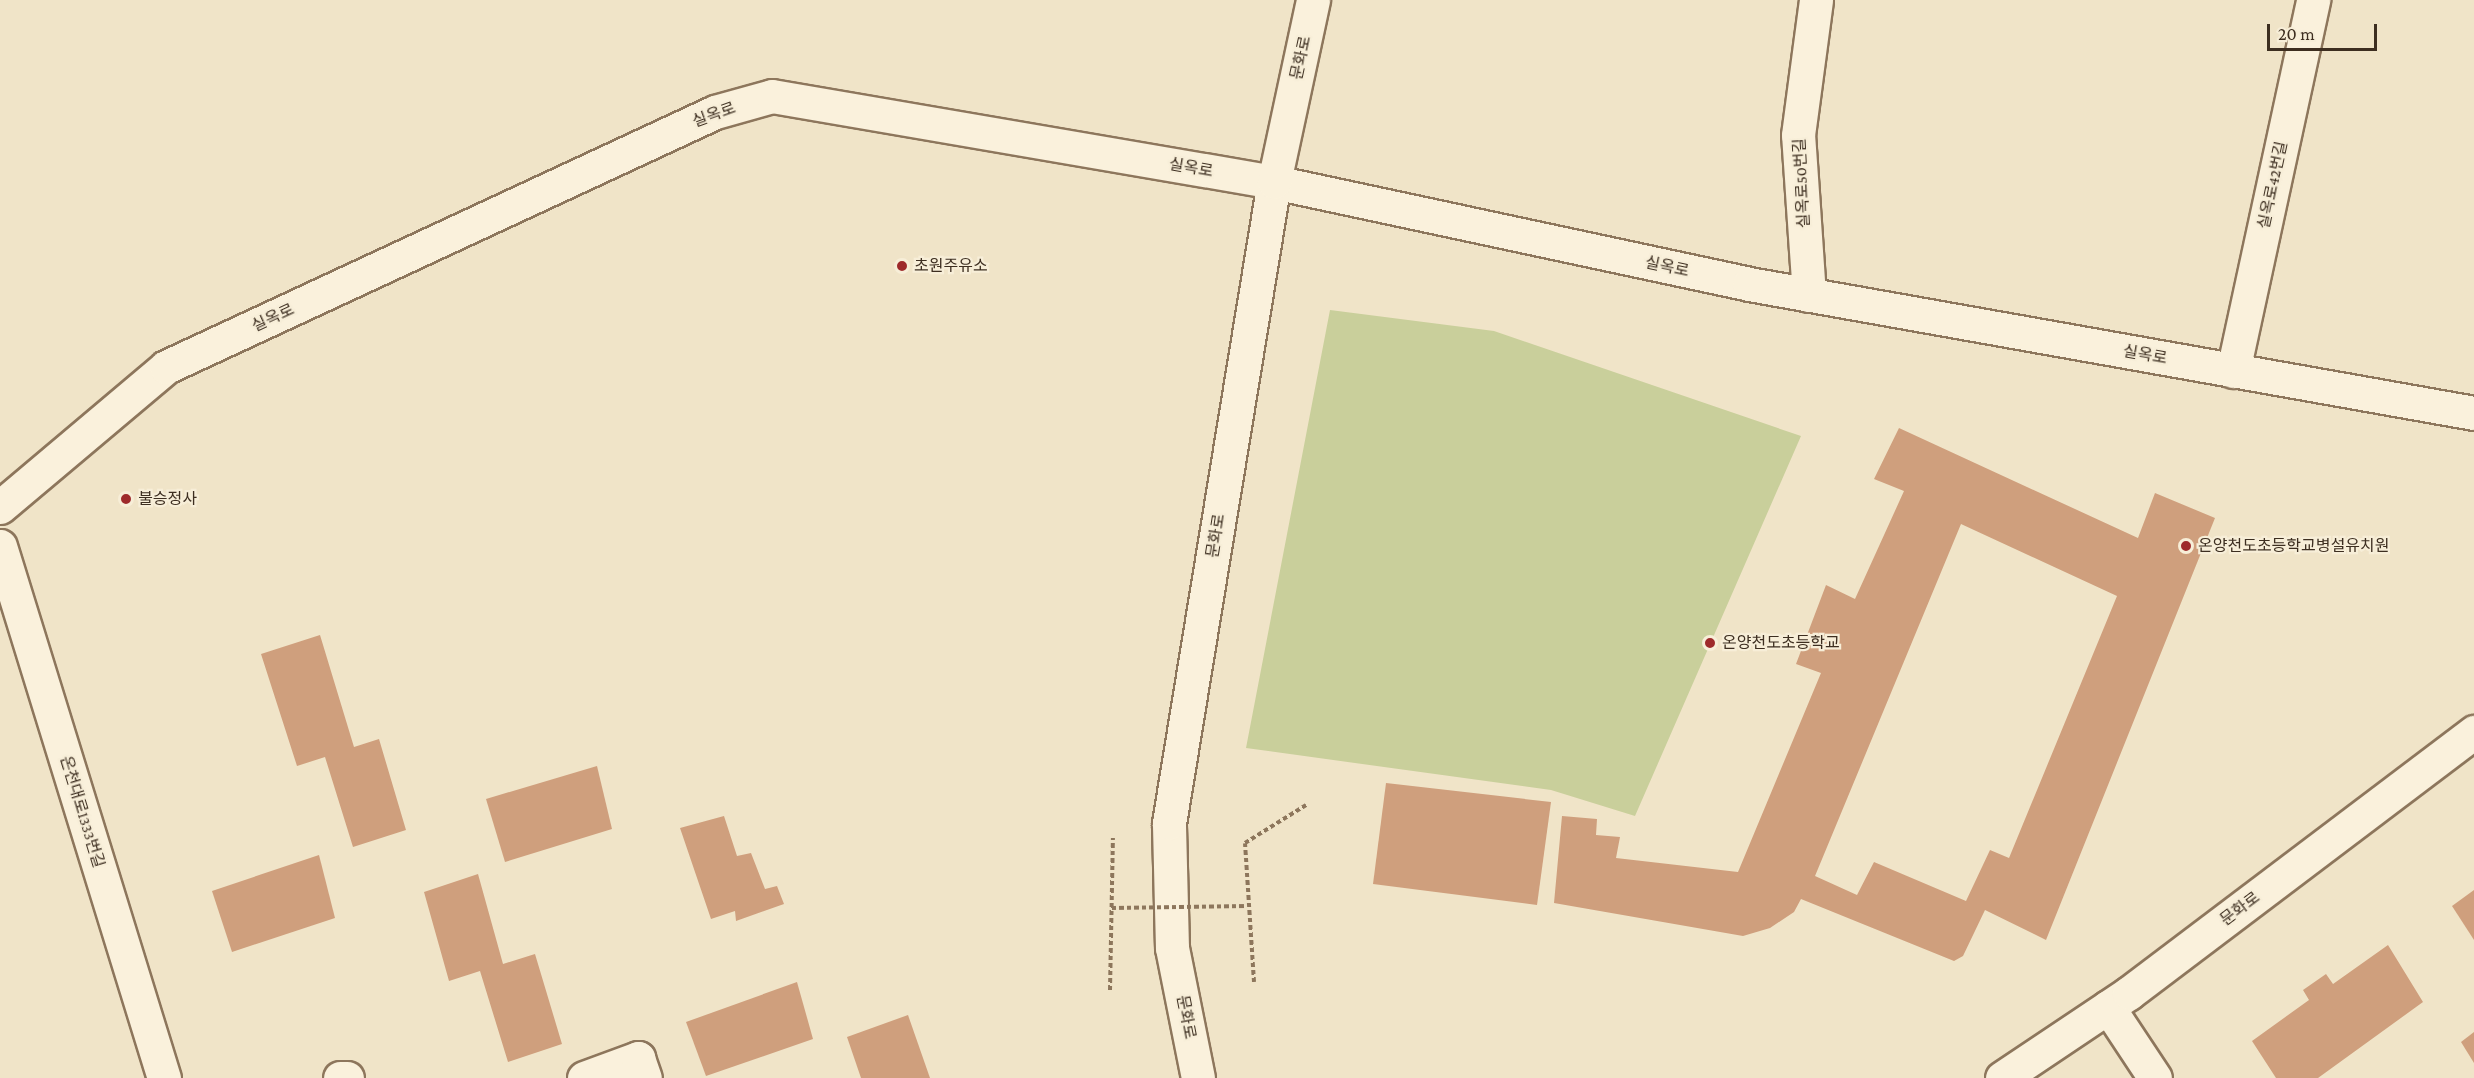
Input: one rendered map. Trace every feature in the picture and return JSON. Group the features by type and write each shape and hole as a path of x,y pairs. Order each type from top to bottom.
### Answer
{"street":[{"name":"문화로","path":"1194,1077 1172,948 1169,823 1274,182 1313,0"},
{"name":"실옥로50번길","path":"1809,295 1798,135 1816,0"},
{"name":"실옥로42번길","path":"2233,370 2313,0"},
{"name":"실옥로","path":"0,507 166,368 715,112 772,96 1274,182 1809,295 2233,370 2473,407"},
{"name":"온천대로1333번길","path":"0,546 164,1078"},
{"name":"문화로","path":"2001,1078 2108,1007 2474,732"},
{"path":"2108,1007 2155,1078"},
{"path":"585,1078 638,1058 645,1078"},
{"path":"340,1078 347,1078"}],"path":[{"path":"1254,982 1247,906 1245,843 1306,805"},
{"path":"1110,990 1113,838"},
{"path":"1112,908 1247,906"}],"green space":[{"path":"1330,310 1494,331 1801,436 1635,816 1551,790 1246,748"}],"building":[{"path":"1899,428 2138,538 2155,493 2215,518 2046,940 1985,910 1963,956 1954,961 1801,899 1794,912 1770,928 1743,936 1554,903 1562,816 1597,819 1596,835 1620,837 1616,858 1738,872 1821,673 1796,664 1826,585 1855,599 1904,491 1874,479","holes":["1961,524 2117,596 2009,858 1990,850 1966,901 1874,862 1857,895 1815,876"]},
{"path":"320,635 354,747 379,739 406,830 353,847 325,757 297,766 261,654"},
{"path":"597,766 612,829 505,862 486,799"},
{"path":"1386,783 1551,802 1537,905 1373,884"},
{"path":"724,816 737,856 751,853 765,889 777,886 784,904 736,921 735,911 711,919 680,828"},
{"path":"319,855 335,918 232,952 212,891"},
{"path":"478,874 503,964 535,954 562,1044 508,1062 480,971 449,981 424,892"},
{"path":"2474,890 2474,940 2452,906"},
{"path":"2388,945 2423,1002 2318,1078 2276,1078 2252,1041 2309,1000 2303,990 2326,974 2333,984"},
{"path":"797,982 813,1039 706,1076 686,1022"},
{"path":"908,1015 930,1078 861,1078 847,1037"},
{"path":"2474,1032 2474,1063 2461,1042"}],"place":[{"name":"초원주유소","path":"902,266"},
{"name":"불승정사","path":"126,499"},
{"name":"온양천도초등학교병설유치원","path":"2186,546"},
{"name":"온양천도초등학교","path":"1710,643"}]}
